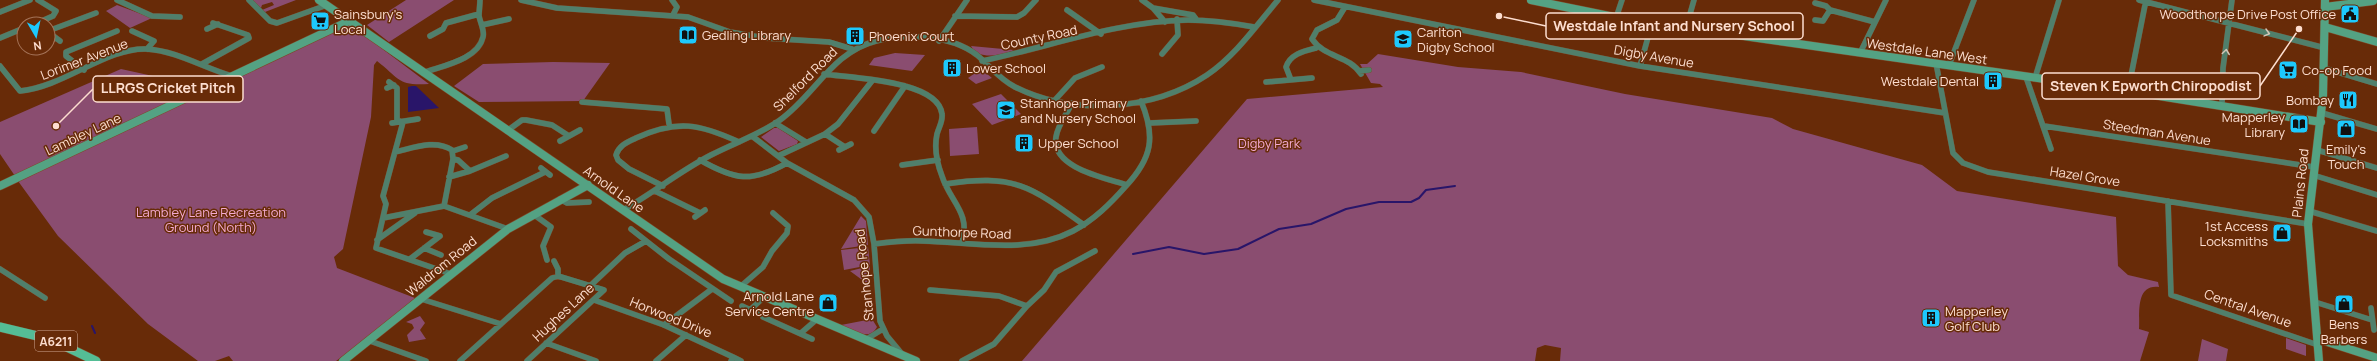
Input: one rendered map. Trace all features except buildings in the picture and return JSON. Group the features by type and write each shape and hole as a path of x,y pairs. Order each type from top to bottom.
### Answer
{"main road":[{"name":"A6211","path":"0,327 40,335 82,352 96,361"}],"street":[{"path":"0,12 30,0"},
{"path":"38,0 56,11 53,16"},
{"path":"117,0 152,16 169,20 180,17"},
{"path":"249,0 270,21 277,23 326,5"},
{"name":"Arnold Lane","path":"319,0 723,279 816,320 916,361"},
{"path":"423,73 459,60 478,47 484,36 479,14 480,0"},
{"path":"521,0 557,8 673,15 695,18 720,29 739,34 830,42 852,50"},
{"path":"672,0 677,7 673,15"},
{"path":"939,40 967,0"},
{"path":"1142,0 1153,8 1165,22"},
{"name":"Shelford Road","path":"623,210 663,186 700,160 776,123 798,105 839,58 852,50 888,39 909,38 939,40 962,47 974,53 994,73 1014,87 1054,101 1101,105 1141,101 1177,91 1206,76 1278,0"},
{"name":"Digby Avenue","path":"1314,0 1640,66 1945,113"},
{"name":"Westdale Lane West","path":"1531,0 1559,3 1616,18 2128,91 2321,122"},
{"path":"1616,18 1622,0"},
{"path":"1686,28 1694,0"},
{"path":"1860,53 1886,0"},
{"path":"1949,65 1974,0"},
{"path":"2034,78 2059,0"},
{"path":"2139,0 2325,48"},
{"path":"2222,105 2223,68 2232,0"},
{"path":"2128,91 2146,1"},
{"path":"2325,4 2342,5 2373,1"},
{"path":"956,16 1017,16 1024,13 1037,2"},
{"path":"1815,3 1826,6 1830,10 1875,21"},
{"name":"Plains Road","path":"2320,361 2308,224 2313,171 2322,113 2325,48 2325,4"},
{"path":"1316,48 1312,39 1315,32 1337,20 1345,7"},
{"name":"County Road","path":"1153,8 1193,15 1196,19"},
{"name":"County Road","path":"1067,10 1102,34"},
{"path":"1815,20 1822,21 1830,10"},
{"name":"County Road","path":"1073,14 1078,12"},
{"path":"56,28 89,17 96,13"},
{"path":"430,36 443,29 445,21 479,14"},
{"path":"1852,14 1875,21"},
{"path":"482,25 509,19"},
{"path":"1162,54 1177,38 1179,32 1177,20"},
{"name":"County Road","path":"982,61 1102,34 1177,20 1222,20 1254,27"},
{"name":"Lambley Lane","path":"0,186 349,21"},
{"path":"1640,66 1652,23"},
{"path":"202,64 249,38 248,35 215,24 207,30"},
{"path":"2325,27 2377,42"},
{"path":"0,38 16,31"},
{"path":"84,70 66,56 66,52 117,31"},
{"path":"128,36 133,32 154,41 147,49"},
{"path":"1291,80 1286,67 1289,60 1299,53 1316,48 1351,61 1360,73 1369,70"},
{"name":"Lorimer Avenue","path":"0,66 20,91 34,90 123,54 147,49 184,57 232,76"},
{"name":"Hazel Grove","path":"1936,64 1953,153 1970,167 1988,172 2308,224"},
{"path":"1054,101 1075,78 1102,67"},
{"path":"2324,68 2377,84"},
{"path":"824,74 905,86 926,92 936,99 941,108 942,119 936,144 938,160 944,184 965,217 966,230 962,243"},
{"path":"2026,77 2051,148"},
{"path":"1266,82 1312,78"},
{"path":"778,156 825,134 838,124 872,81"},
{"path":"389,82 394,85 397,94 396,120 403,122"},
{"path":"387,88 394,85"},
{"path":"874,131 905,86"},
{"name":"Gunthorpe Road","path":"874,244 920,241 997,246 1021,245 1049,240 1084,225 1101,212 1127,185 1146,159 1151,146 1150,123 1141,101"},
{"path":"582,102 667,109 669,112 669,124"},
{"path":"1072,103 1056,140 1059,155 1069,164 1127,185"},
{"path":"2322,113 2377,129"},
{"path":"516,118 552,125 569,136"},
{"path":"392,123 418,119"},
{"path":"507,131 522,120"},
{"path":"1150,123 1196,121"},
{"path":"403,122 382,196 386,204 376,248 451,274"},
{"path":"776,123 806,142"},
{"path":"663,186 640,176 620,162 616,155 617,151 624,144 657,127 669,124 681,124 720,132 739,142"},
{"name":"Steedman Avenue","path":"2044,126 2313,171 2377,194"},
{"path":"560,141 580,130"},
{"path":"825,134 845,147"},
{"name":"Stanhope Road","path":"752,136 787,163 854,200 868,217 874,244 879,319 883,329 892,343 905,357"},
{"path":"839,150 851,144"},
{"path":"395,152 439,145 450,147 453,159 444,206"},
{"path":"452,152 465,147"},
{"path":"2316,150 2377,168"},
{"path":"449,177 488,165 506,156"},
{"path":"453,159 458,160 470,171"},
{"path":"700,160 745,179 764,176 787,163"},
{"path":"902,165 938,160"},
{"path":"470,215 492,198 545,172"},
{"path":"944,184 981,179 1014,182 1042,194 1084,225"},
{"name":"Waldrom Road","path":"343,361 370,341 508,229 560,199 588,185"},
{"path":"655,191 702,212 695,217"},
{"path":"560,199 567,203 589,202"},
{"name":"Central Avenue","path":"2168,201 2171,295 2318,342"},
{"path":"382,218 444,206 508,229"},
{"path":"2309,210 2377,231"},
{"path":"377,240 417,212"},
{"path":"740,287 763,268 772,251 787,233 788,229 786,222 773,213"},
{"path":"533,214 550,227 542,244 547,260"},
{"path":"631,229 712,289 731,301"},
{"path":"410,259 440,236 426,232"},
{"path":"460,361 552,278 558,276 590,286 625,253 646,241"},
{"path":"424,248 441,255"},
{"path":"962,361 994,344 1038,295 1056,272 1095,251"},
{"path":"554,261 558,269 558,276"},
{"path":"0,269 45,298"},
{"name":"Hughes Lane","path":"527,361 604,290 590,286"},
{"path":"664,324 712,289"},
{"path":"930,290 999,296 1027,306"},
{"path":"750,310 764,297"},
{"path":"421,299 501,324"},
{"name":"Horwood Drive","path":"594,300 664,324 732,359 741,361"},
{"path":"2315,302 2372,320"},
{"path":"742,306 757,313"},
{"path":"2371,308 2374,330"},
{"path":"763,317 812,339"},
{"path":"801,333 816,320"},
{"name":"Stanhope Road","path":"865,340 883,329"},
{"path":"656,361 686,335"},
{"path":"370,341 426,361"},
{"path":"2318,342 2377,358"},
{"path":"546,343 596,361"}],"green space":[{"path":"252,0 296,0 265,12 262,10 274,5 272,2 262,5 261,8"},
{"path":"406,0 454,0 389,42 367,25"},
{"path":"117,5 152,18 130,28 106,11"},
{"name":"Lambley Lane Recreation Ground (North)","path":"349,26 372,41 429,84 411,84 405,82 395,77 377,61 374,65 371,117 343,249 334,257 337,268 415,298 367,338 336,361 233,361 229,356 215,361 198,361 148,324 58,236 18,181 339,27"},
{"path":"971,46 1014,50 991,56 979,54"},
{"path":"895,53 925,55 912,71 869,65 874,58"},
{"name":"Digby Park","path":"1378,54 1458,67 1521,72 1625,94 1772,118 1793,129 1922,165 1957,191 2116,217 2118,266 2128,275 2158,282 2159,287 2151,287 2146,290 2140,301 2139,329 2149,332 2140,361 1560,361 1561,348 1545,345 1537,348 1535,361 1022,361 1247,99 1383,87 1380,84 1371,83 1360,64 1367,64"},
{"path":"553,62 610,63 583,101 479,102 454,86 483,64"},
{"path":"121,69 203,87 15,176 0,154 0,122"},
{"path":"981,69 992,78 976,84 968,78"},
{"path":"1001,94 1021,114 992,125 972,104"},
{"path":"977,127 979,154 950,156 949,129"},
{"path":"774,128 778,128 798,141 797,144 779,151 761,137"},
{"path":"861,216 866,221 868,245 841,249"},
{"path":"868,247 870,265 844,270 841,250"},
{"path":"870,266 869,285 850,271"},
{"path":"420,316 425,323 420,330 426,339 409,342 407,335 414,328 412,324 406,322"},
{"path":"872,319 877,327 870,334 860,334 841,325"},
{"path":"2286,338 2306,345 2306,356 2286,349"},
{"path":"2202,339 2228,349 2226,361 2198,361"}],"shaded area":[{"path":"416,86 439,108 408,112 408,87"}],"waterway":[{"path":"1133,254 1169,247 1204,254 1238,249 1279,229 1311,224 1346,209 1379,202 1411,202 1419,198 1426,190 1455,186"},
{"path":"92,326 95,333"}],"place":[{"name":"Woodthorpe Drive Post Office","path":"2350,14"},
{"name":"Westdale Infant and Nursery School","path":"1499,16"},
{"name":"Sainsbury's Local","path":"320,21"},
{"name":"Steven K Epworth Chiropodist","path":"2299,29"},
{"name":"Gedling Library","path":"688,35"},
{"name":"Phoenix Court","path":"855,36"},
{"name":"Carlton Digby School","path":"1403,39"},
{"name":"Lower School","path":"952,68"},
{"name":"Co-op Food","path":"2288,70"},
{"name":"Westdale Dental","path":"1993,81"},
{"name":"Bombay","path":"2348,100"},
{"name":"Stanhope Primary and Nursery School","path":"1006,110"},
{"name":"Mapperley Library","path":"2299,124"},
{"name":"LLRGS Cricket Pitch","path":"56,126"},
{"name":"Emily's Touch","path":"2346,129"},
{"name":"Upper School","path":"1024,143"},
{"name":"1st Access Locksmiths","path":"2282,233"},
{"name":"Arnold Lane Service Centre","path":"828,303"},
{"name":"Bens Barbers","path":"2344,304"},
{"name":"Mapperley Golf Club","path":"1931,318"}]}
